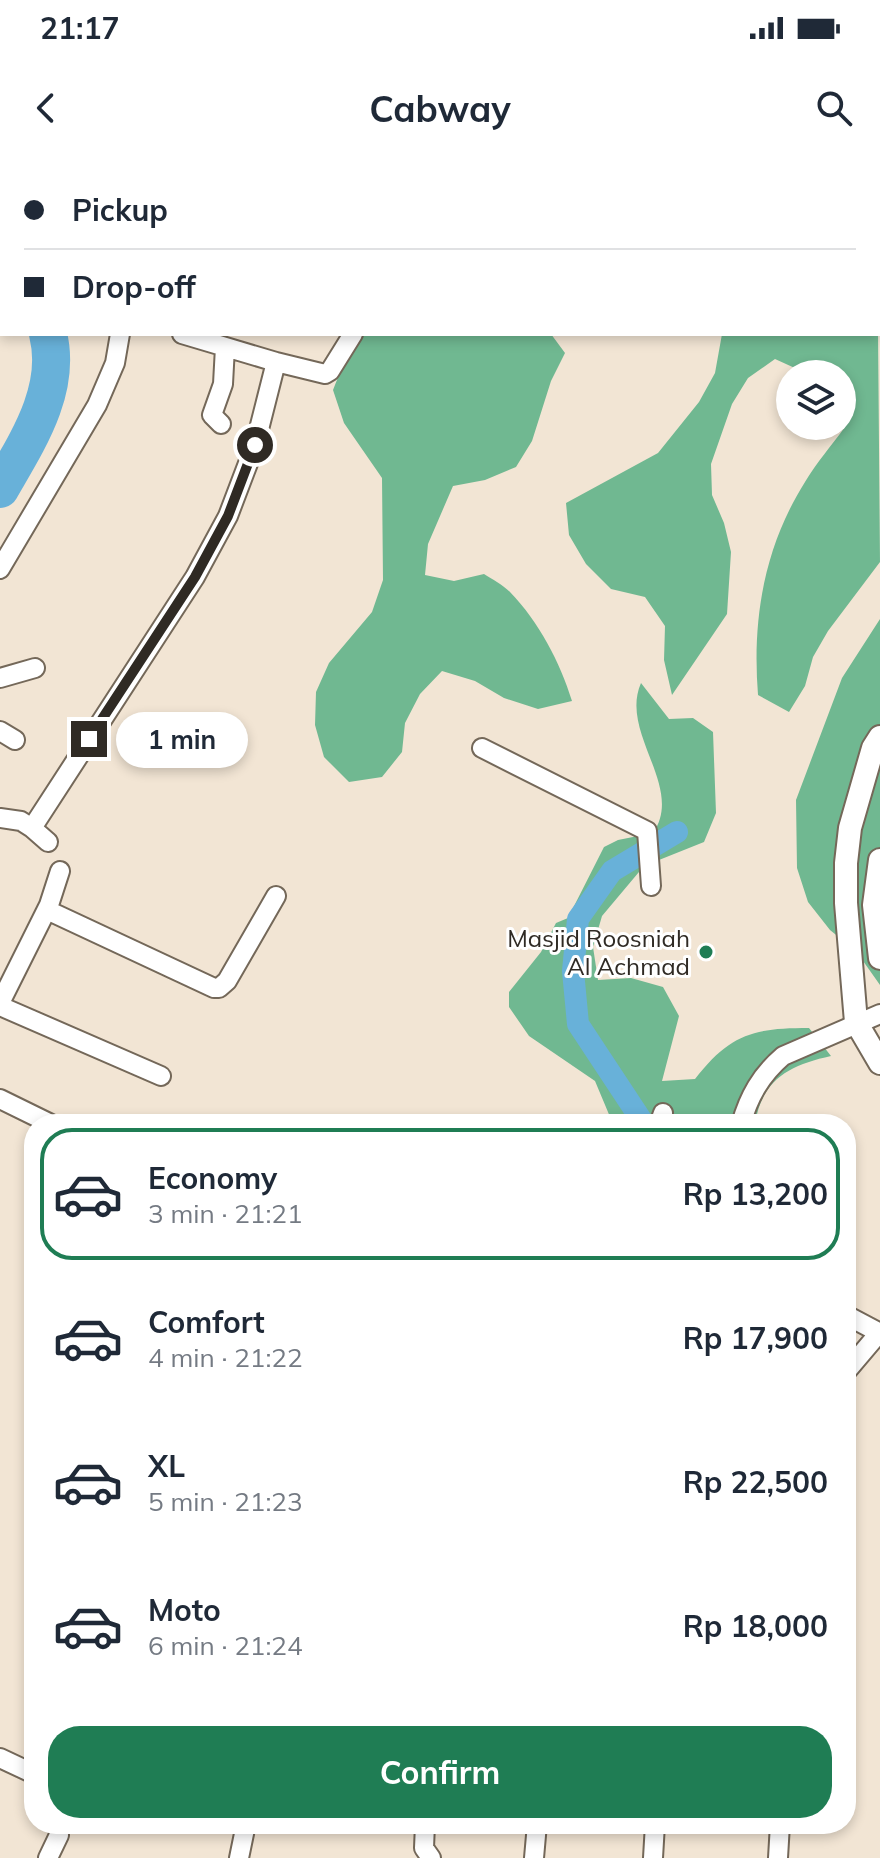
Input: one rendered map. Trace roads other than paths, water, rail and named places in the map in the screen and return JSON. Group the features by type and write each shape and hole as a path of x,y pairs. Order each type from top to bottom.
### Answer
{"street":[{"path":"0,569 97,405 115,363 120,336"},
{"path":"189,336 325,374 352,336"},
{"path":"221,424 212,415 223,384 225,347"},
{"path":"32,828 195,577 228,516 255,445 276,362"},
{"path":"0,678 35,668"},
{"path":"880,737 873,748 861,787 850,828 846,863 847,937 856,1022 880,1063"},
{"path":"482,748 647,831 651,886"},
{"path":"0,818 21,821 48,842"},
{"path":"880,860 874,905 880,958"},
{"path":"60,871 47,910 0,1005 161,1076"},
{"path":"47,910 219,988 227,981 276,896"},
{"path":"745,1114 753,1091 783,1056 880,1014"},
{"path":"0,1099 31,1114"},
{"path":"856,1320 879,1333 856,1360"},
{"path":"0,1758 24,1769"},
{"path":"239,1858 244,1834"},
{"path":"425,1834 424,1848 431,1858"},
{"path":"534,1858 536,1834"},
{"path":"653,1858 654,1834"},
{"path":"778,1858 779,1834"},
{"path":"48,1858 59,1835"}],"waterway":[{"path":"0,489 31,434 46,395 51,355 48,336"},
{"path":"637,1114 578,1024 573,971 578,919 612,871 677,832"}],"place":[{"name":"Masjid Roosniah Al Achmad","path":"706,952"}]}
